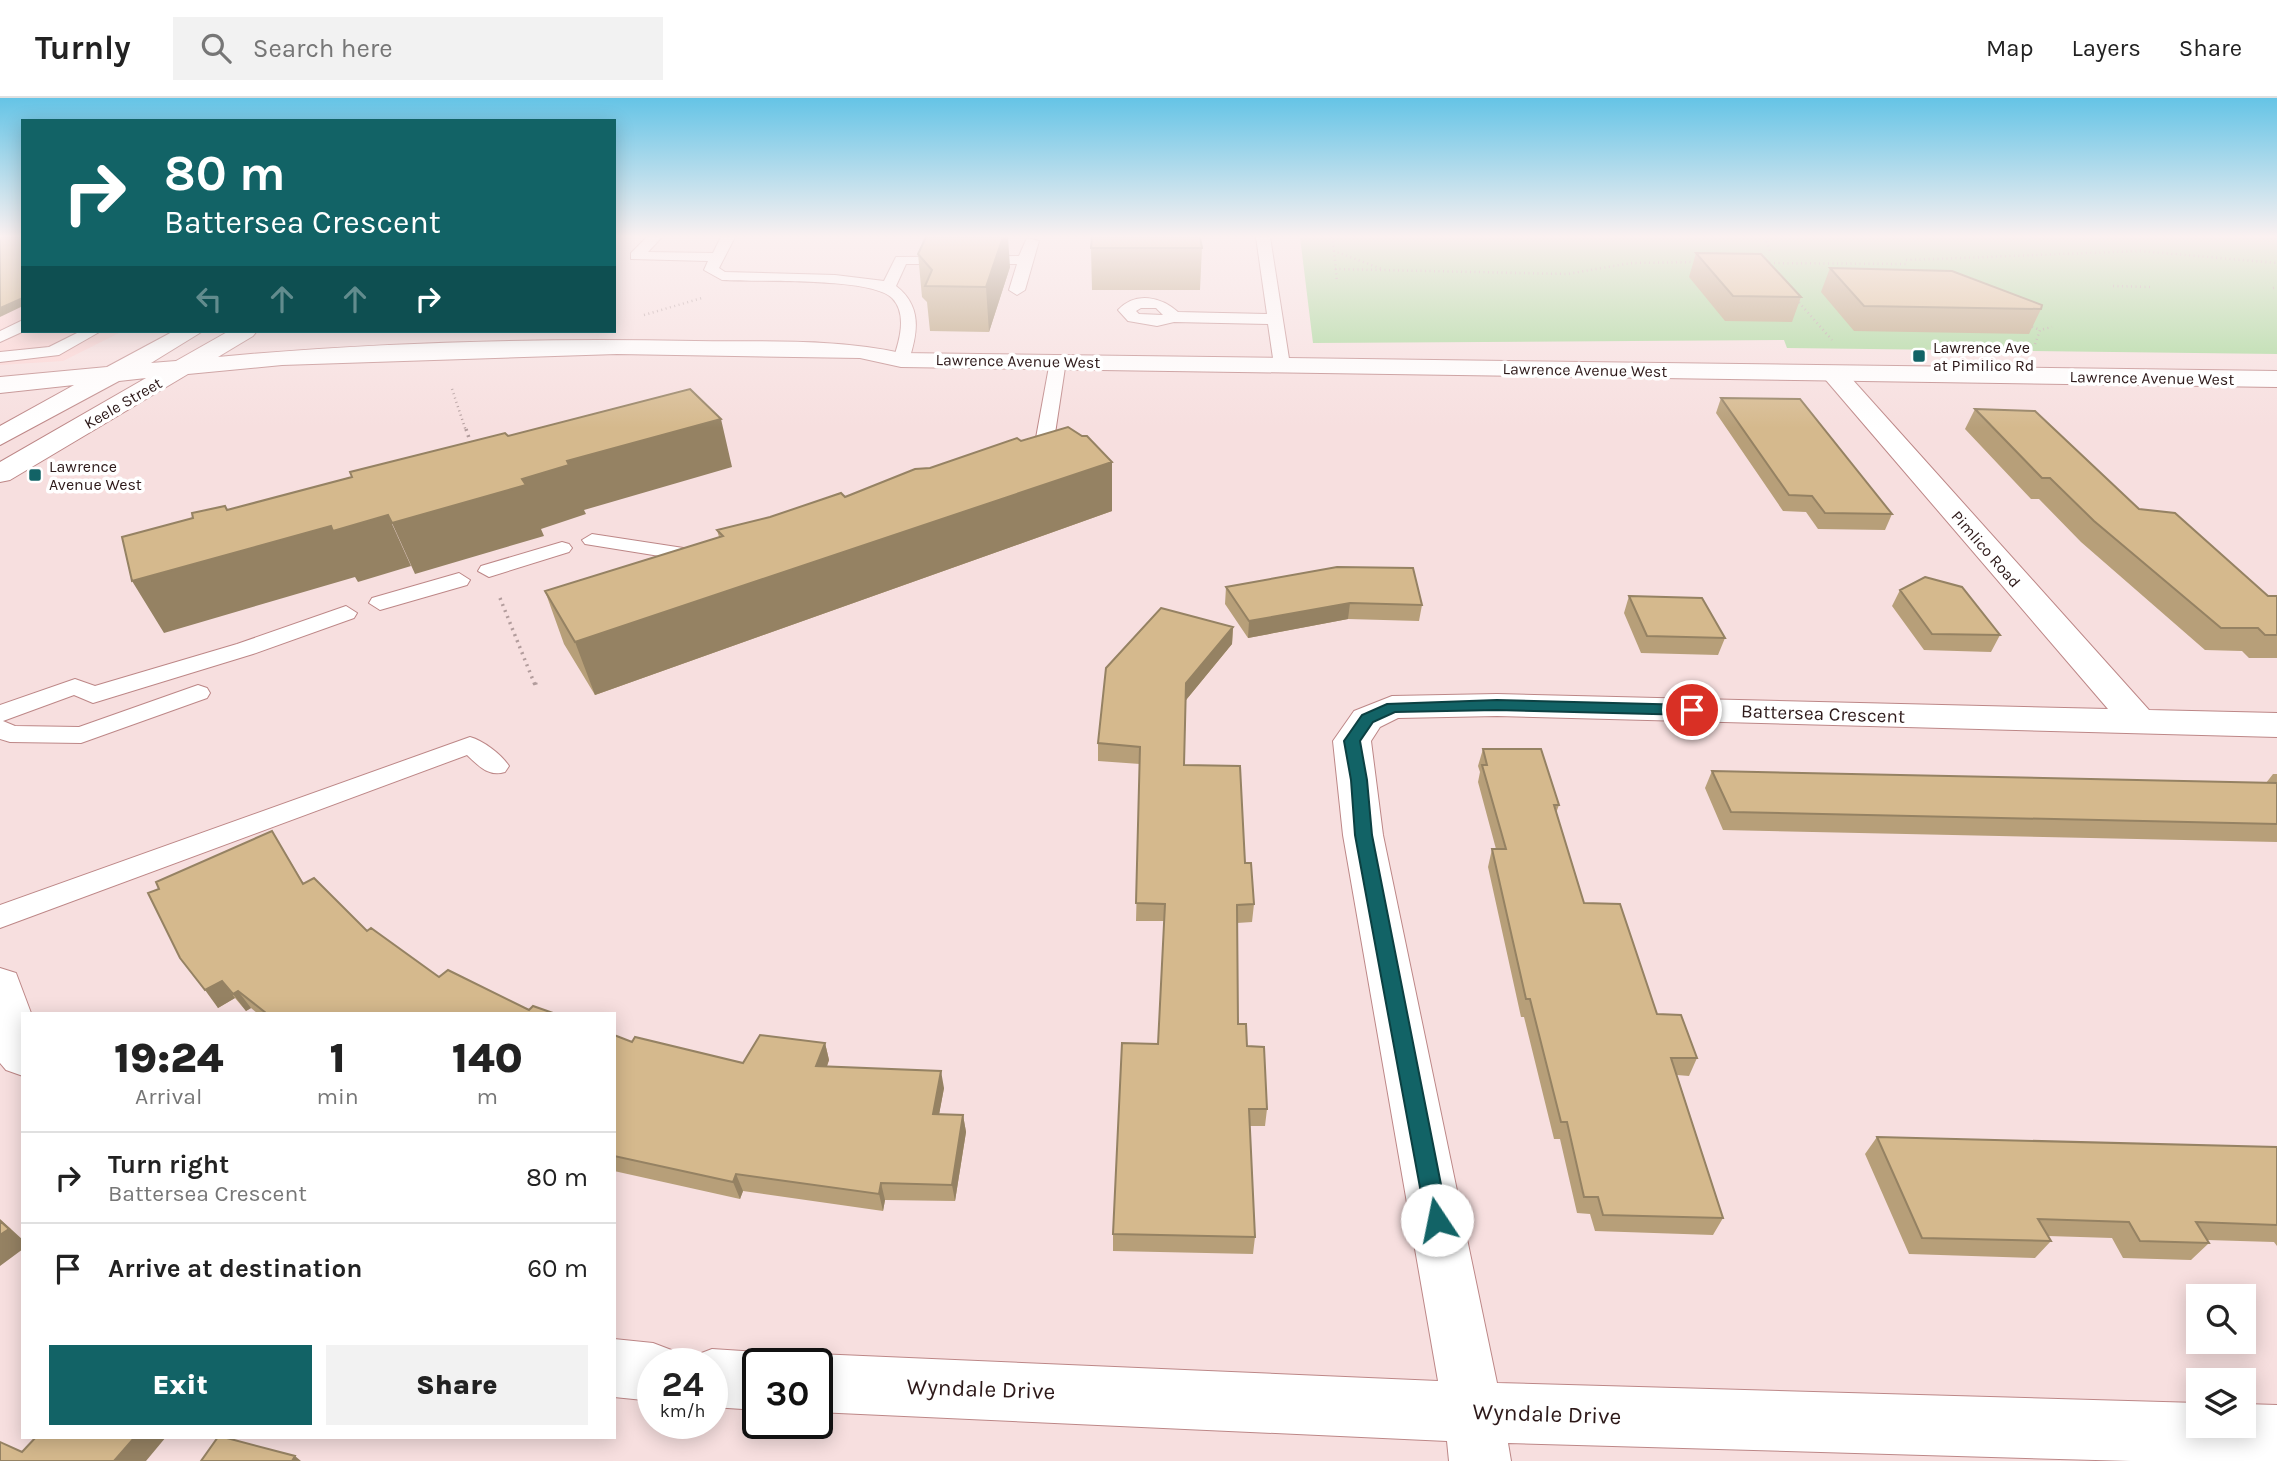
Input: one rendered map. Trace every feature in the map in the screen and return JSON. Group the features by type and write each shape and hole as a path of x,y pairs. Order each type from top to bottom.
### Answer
{"main road":[{"name":"Keele Street","path":"0,437 187,333"},
{"name":"Keele Street","path":"0,474 242,333"},
{"path":"257,333 252,340 258,348 282,358"},
{"name":"Lawrence Avenue West","path":"0,385 282,358 617,347 860,351 897,360"},
{"name":"Lawrence Avenue West","path":"0,403 316,376 681,367 847,371 897,360 1282,365 1836,361 2277,379"},
{"name":"Pimlico Road","path":"1836,361 2138,722"},
{"name":"Battersea Crescent","path":"1477,1437 1363,835 1359,780 1352,741 1367,719 1392,707 1497,705 2277,725"},
{"path":"0,986 14,1055"},
{"path":"616,1368 637,1370"},
{"name":"Wyndale Drive","path":"833,1384 1477,1437 2277,1435"}],"lane":[{"path":"897,360 911,323 901,301"},
{"path":"1272,301 1282,365"},
{"path":"1174,317 1275,319"},
{"path":"0,337 21,326"},
{"path":"0,357 53,352 89,333"},
{"path":"1008,467 1020,463 1045,440 1058,361"},
{"path":"592,540 727,559"},
{"path":"489,571 562,548"},
{"path":"380,603 458,580"},
{"path":"0,714 75,686 93,695 245,649 346,613"},
{"path":"0,728 10,734 81,735 198,693"},
{"path":"0,917 470,745 496,766"}],"path":[{"path":"639,321 646,313 691,301"},
{"path":"1796,301 1836,361"},
{"path":"2022,323 2042,329 2052,327"},
{"path":"452,389 472,448"},
{"path":"489,571 537,688"}],"shaded area":[{"path":"0,301 21,301 21,333 119,333 63,361 0,365"}],"green space":[{"path":"1308,301 2277,301 2277,354 1787,348 1784,340 1313,343"}],"building":[{"path":"0,301 17,301 0,308"},
{"path":"1859,301 2030,301 2042,305 2041,309 1864,306"},
{"path":"690,389 721,419 567,461 569,465 522,479 526,485 392,523 388,515 333,531 331,526 132,581 122,537 193,518 192,513 225,506 227,510 352,477 350,472 505,433 508,436"},
{"path":"1721,398 1800,399 1892,514 1825,513 1812,496 1789,495"},
{"path":"1975,409 2035,411 2139,509 2175,513 2268,596 2277,596 2277,635 2265,635 2258,628 2221,628 2094,521 2050,478 2042,478"},
{"path":"1068,427 1082,436 1087,436 1112,462 575,642 545,591 723,536 717,530 770,517 841,493 845,497 915,469 930,468 1017,438 1021,441"},
{"path":"1337,567 1413,568 1422,605 1350,603 1249,621 1226,587"},
{"path":"1925,577 1962,587 2000,635 1932,634 1900,590"},
{"path":"1629,596 1702,598 1725,638 1647,636"},
{"path":"1161,608 1233,627 1186,683 1184,765 1240,766 1245,863 1251,863 1254,904 1237,905 1238,1024 1246,1024 1247,1046 1264,1047 1267,1109 1249,1109 1255,1237 1113,1234 1122,1043 1158,1044 1165,904 1136,903 1140,747 1098,743 1106,668"},
{"path":"1483,749 1541,749 1559,805 1554,805 1584,903 1620,904 1657,1014 1681,1015 1697,1058 1671,1058 1723,1218 1603,1215 1598,1197 1584,1197 1567,1122 1561,1122 1530,999 1526,999 1492,849 1506,849 1482,765 1487,765"},
{"path":"1712,771 2277,783 2277,824 1731,812"},
{"path":"272,831 303,884 314,878 367,931 371,928 439,977 448,970 529,1010 533,1006 550,1012 265,1012 238,991 233,994 222,981 205,990 180,958 148,893 159,889 156,882"},
{"path":"760,1035 825,1043 816,1066 941,1071 933,1114 963,1115 952,1185 881,1183 879,1194 736,1174 733,1182 616,1156 616,1036 632,1042 635,1037 743,1063"},
{"path":"1877,1137 2277,1147 2277,1225 2196,1222 2209,1243 2140,1241 2129,1222 2038,1219 2051,1241 1922,1238"},
{"path":"0,1221 9,1229 0,1235"},
{"path":"34,1439 133,1439 114,1461 0,1461 0,1442 22,1452"},
{"path":"217,1439 231,1439 295,1456 292,1461 201,1461"}],"place":[{"name":"Lawrence Ave at Pimilico Rd","path":"1919,356"},
{"name":"Lawrence Avenue West","path":"35,475"}],"route":[{"path":"1437,1220 1363,835 1359,780 1352,741 1367,719 1392,707 1497,705 1692,710"}]}
